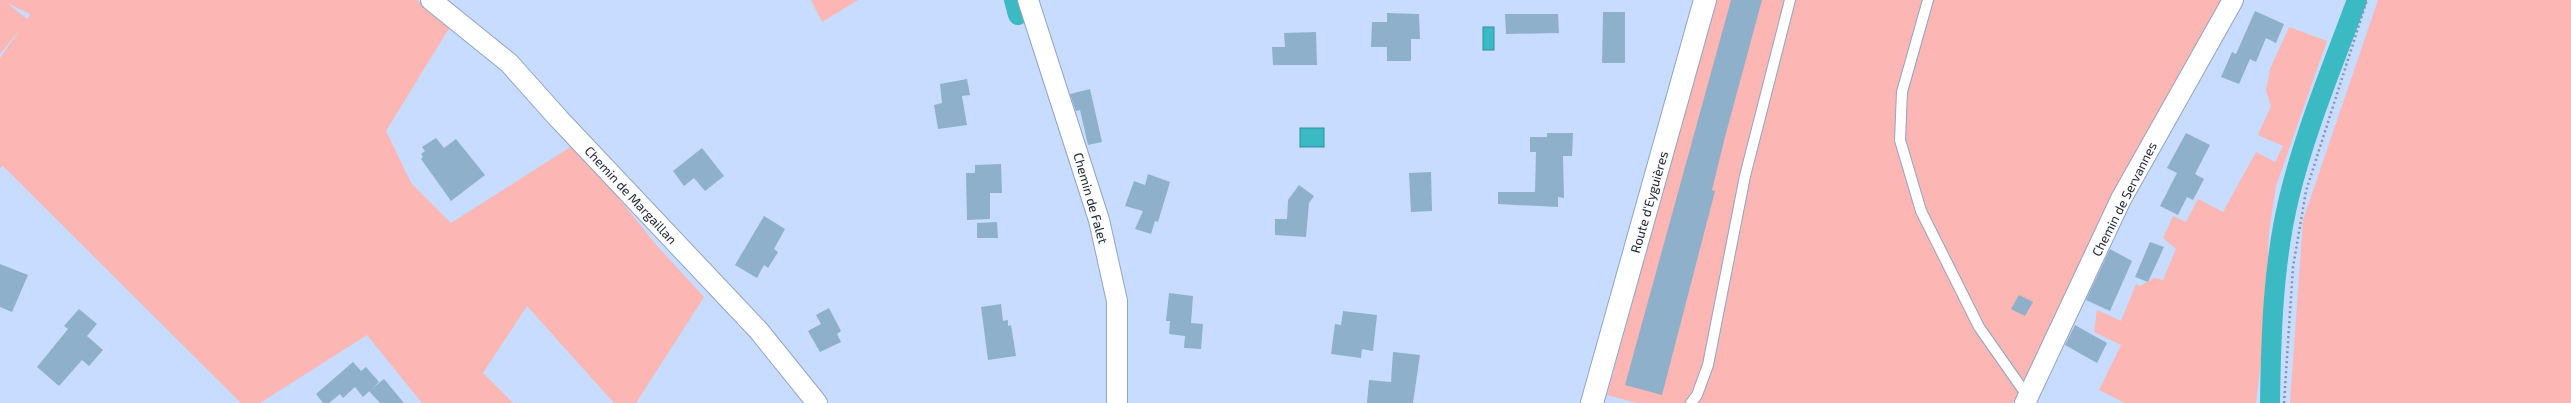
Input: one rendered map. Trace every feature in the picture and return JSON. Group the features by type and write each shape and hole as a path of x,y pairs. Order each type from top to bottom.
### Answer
{"main road":[{"name":"Route d'Eyguières","path":"1592,403 1705,0"}],"street":[{"name":"Chemin de Margaillan","path":"431,0 509,63 759,330 816,403"},
{"name":"Chemin de Falet","path":"1028,0 1099,220 1116,294 1117,403"},
{"name":"Chemin de Servannes","path":"2026,400 2121,199 2233,0"}],"lane":[{"path":"1691,403 1697,395 1708,365 1744,176 1790,0"},
{"path":"1928,0 1902,92 1900,140 1921,211 1979,327 2026,400"}],"path":[{"path":"2284,403 2293,267 2306,191 2367,0"}],"shaded area":[{"path":"0,0 417,0 451,25 386,131 411,183 451,223 575,144 658,247 704,297 636,403 614,403 527,306 483,373 513,403 422,403 367,335 260,403 241,403 3,166 0,168 0,58 21,28 0,54","holes":["7,3 30,14 27,19"]},
{"path":"811,0 858,0 822,22"},
{"path":"1715,0 2224,0 2061,303 2013,403 1637,403 1607,395"},
{"path":"2378,0 2571,0 2571,403 2290,403 2303,220"},
{"path":"1483,27 1494,27 1494,50 1483,50"},
{"path":"2289,27 2327,41 2276,186 2269,232 2265,328 2256,403 2125,403 2099,390 2121,345 2094,332 2097,310 2121,321 2136,284 2140,286 2154,278 2163,280 2176,249 2163,238 2173,216 2186,222 2198,199 2223,212 2256,152 2275,162 2283,146 2258,135 2271,106 2266,91 2270,69"},
{"path":"1300,128 1324,128 1324,147 1300,147"}],"building":[{"path":"1731,0 1762,0 1725,137 1712,190 1715,191 1662,395 1625,385"},
{"path":"2255,11 2284,24 2276,43 2266,38 2256,62 2250,59 2239,84 2221,77 2232,52 2236,54"},
{"path":"1603,12 1625,12 1625,63 1602,63"},
{"path":"1387,13 1419,14 1420,39 1411,39 1411,61 1387,61 1387,47 1371,47 1372,22 1387,22"},
{"path":"1505,14 1558,14 1559,33 1506,34"},
{"path":"1316,32 1317,65 1273,65 1272,47 1285,47 1284,33"},
{"path":"967,79 970,95 962,96 967,125 938,129 934,105 942,103 940,84"},
{"path":"1090,89 1102,142 1088,145 1080,110 1076,111 1070,94"},
{"path":"1547,133 1573,133 1572,156 1563,156 1564,198 1558,197 1558,207 1498,204 1498,192 1535,192 1536,152 1530,152 1530,137 1547,137"},
{"path":"2186,133 2210,145 2195,174 2204,179 2193,200 2187,197 2178,215 2160,206 2177,173 2167,168"},
{"path":"436,138 444,148 456,139 485,175 451,201 421,159 423,157 421,154 425,151 422,147"},
{"path":"702,148 724,176 705,191 694,178 684,186 673,171"},
{"path":"1001,164 1002,193 990,193 990,219 967,220 966,173 975,173 975,165"},
{"path":"1431,172 1432,211 1411,212 1409,173"},
{"path":"1148,174 1170,182 1158,222 1155,221 1151,234 1135,229 1143,211 1125,206 1134,181 1145,185"},
{"path":"1299,185 1314,196 1309,203 1306,237 1275,235 1275,219 1287,219 1288,200"},
{"path":"764,216 785,229 774,249 778,252 768,268 764,265 757,278 735,265"},
{"path":"997,222 998,238 977,238 977,223"},
{"path":"2150,242 2164,247 2148,282 2135,277"},
{"path":"2110,249 2132,261 2110,311 2086,300"},
{"path":"0,264 28,275 12,312 0,307"},
{"path":"1169,293 1193,296 1191,323 1203,324 1201,349 1184,348 1185,336 1169,334 1170,321 1166,321"},
{"path":"2019,295 2033,302 2025,316 2011,309"},
{"path":"1001,304 1003,321 1008,320 1008,326 1011,325 1016,356 988,360 981,307"},
{"path":"829,308 841,331 837,334 841,342 820,352 808,331 821,324 816,315"},
{"path":"79,309 97,324 87,336 103,350 89,366 82,360 59,386 37,367 68,329 64,326"},
{"path":"1343,311 1377,315 1373,351 1362,349 1361,358 1331,354 1335,324 1341,325"},
{"path":"2075,325 2107,343 2097,363 2065,345"},
{"path":"1393,352 1420,355 1413,403 1367,403 1369,380 1391,382"},
{"path":"353,362 361,371 366,367 379,382 363,397 355,387 343,398 340,394 329,403 323,403 316,394"},
{"path":"384,379 404,403 380,403 369,391"}],"waterway":[{"path":"1014,0 1018,15"},
{"path":"2270,403 2272,326 2276,274 2279,248 2289,198 2311,123 2357,0"}]}
